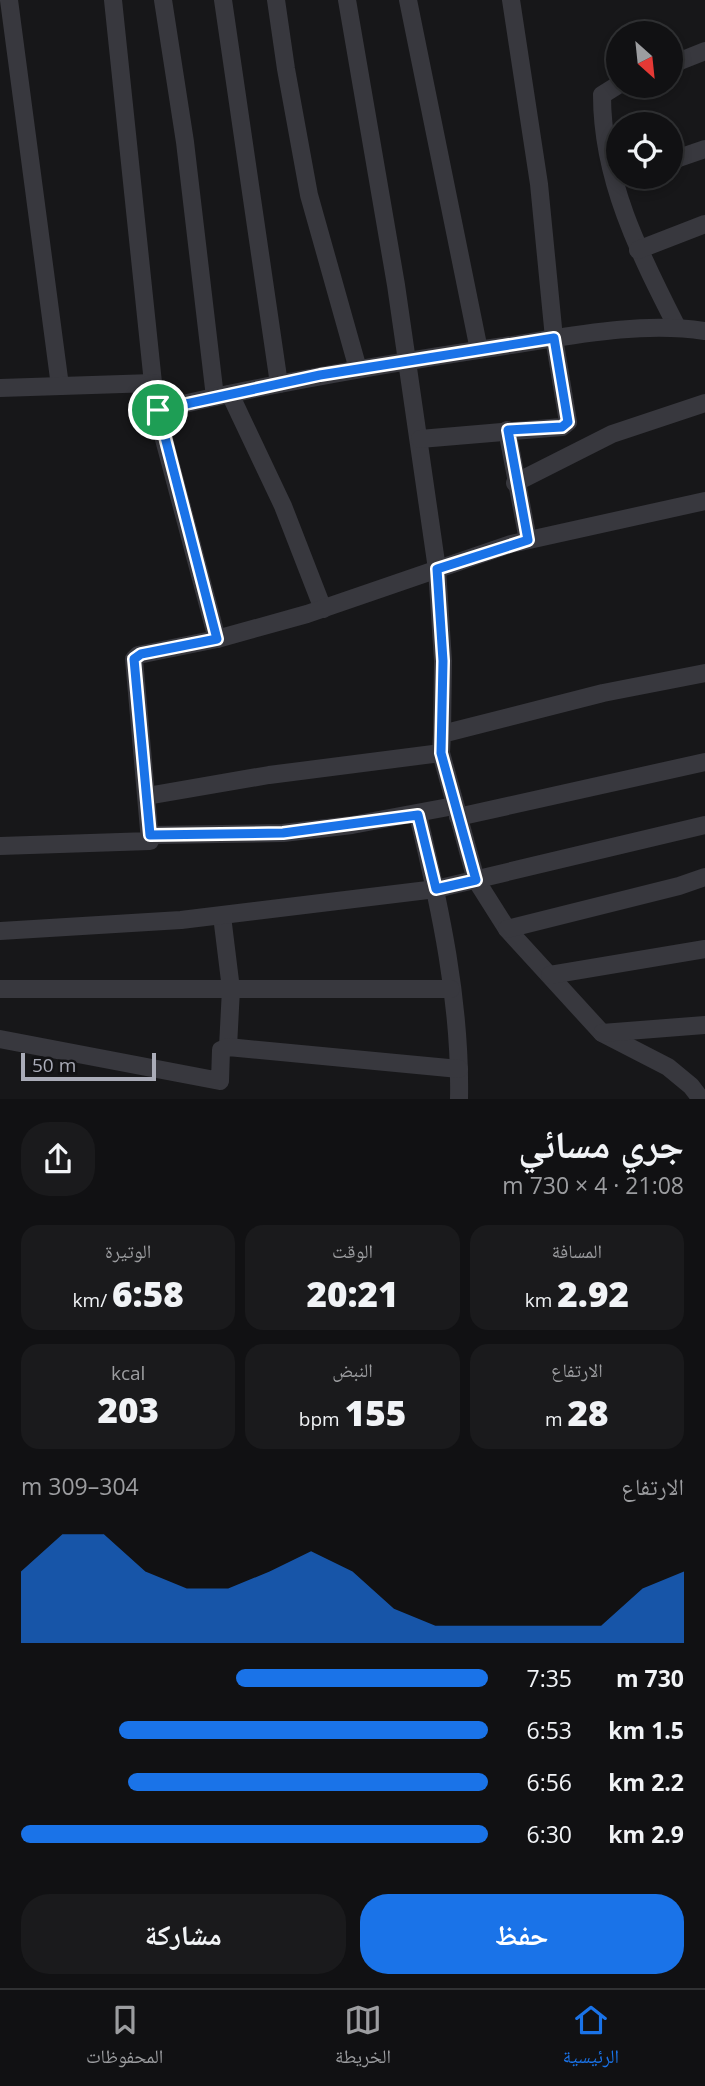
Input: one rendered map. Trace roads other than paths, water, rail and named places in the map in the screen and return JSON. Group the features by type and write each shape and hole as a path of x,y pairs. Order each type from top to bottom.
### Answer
{"street":[{"path":"9,0 60,386"},
{"path":"114,0 153,383 217,639"},
{"path":"163,0 222,395 283,506 323,609"},
{"path":"223,0 279,384"},
{"path":"276,0 309,195 358,369"},
{"path":"347,0 420,439 437,569 443,661 441,753 476,880 507,929 602,1033 668,1067 691,1086 701,1099"},
{"path":"408,0 479,350"},
{"path":"420,439 562,427 568,422 554,338 539,184 511,0"},
{"path":"683,60 705,51"},
{"path":"606,92 602,95 602,119 606,134"},
{"path":"683,157 705,149"},
{"path":"621,189 638,250 677,327"},
{"path":"638,250 705,224"},
{"path":"158,410 358,369 554,338 677,327 705,331"},
{"path":"0,388 153,383"},
{"path":"515,483 612,434 705,403"},
{"path":"508,430 515,483 528,540"},
{"path":"0,846 150,841 135,656 217,639 323,609 528,540 705,501"},
{"path":"442,734 616,690 705,673"},
{"path":"147,796 270,775 441,753"},
{"path":"150,835 283,833 456,812 705,762"},
{"path":"418,815 436,889 451,989 459,1069 458,1099"},
{"path":"0,931 222,916 436,889 705,825"},
{"path":"507,929 679,886 705,877"},
{"path":"222,916 231,989 228,1047"},
{"path":"550,975 705,948"},
{"path":"0,989 451,989"},
{"path":"602,1033 705,1025"},
{"path":"0,1039 220,1081"},
{"path":"226,1099 220,1081 221,1050 228,1047 459,1069"}]}
